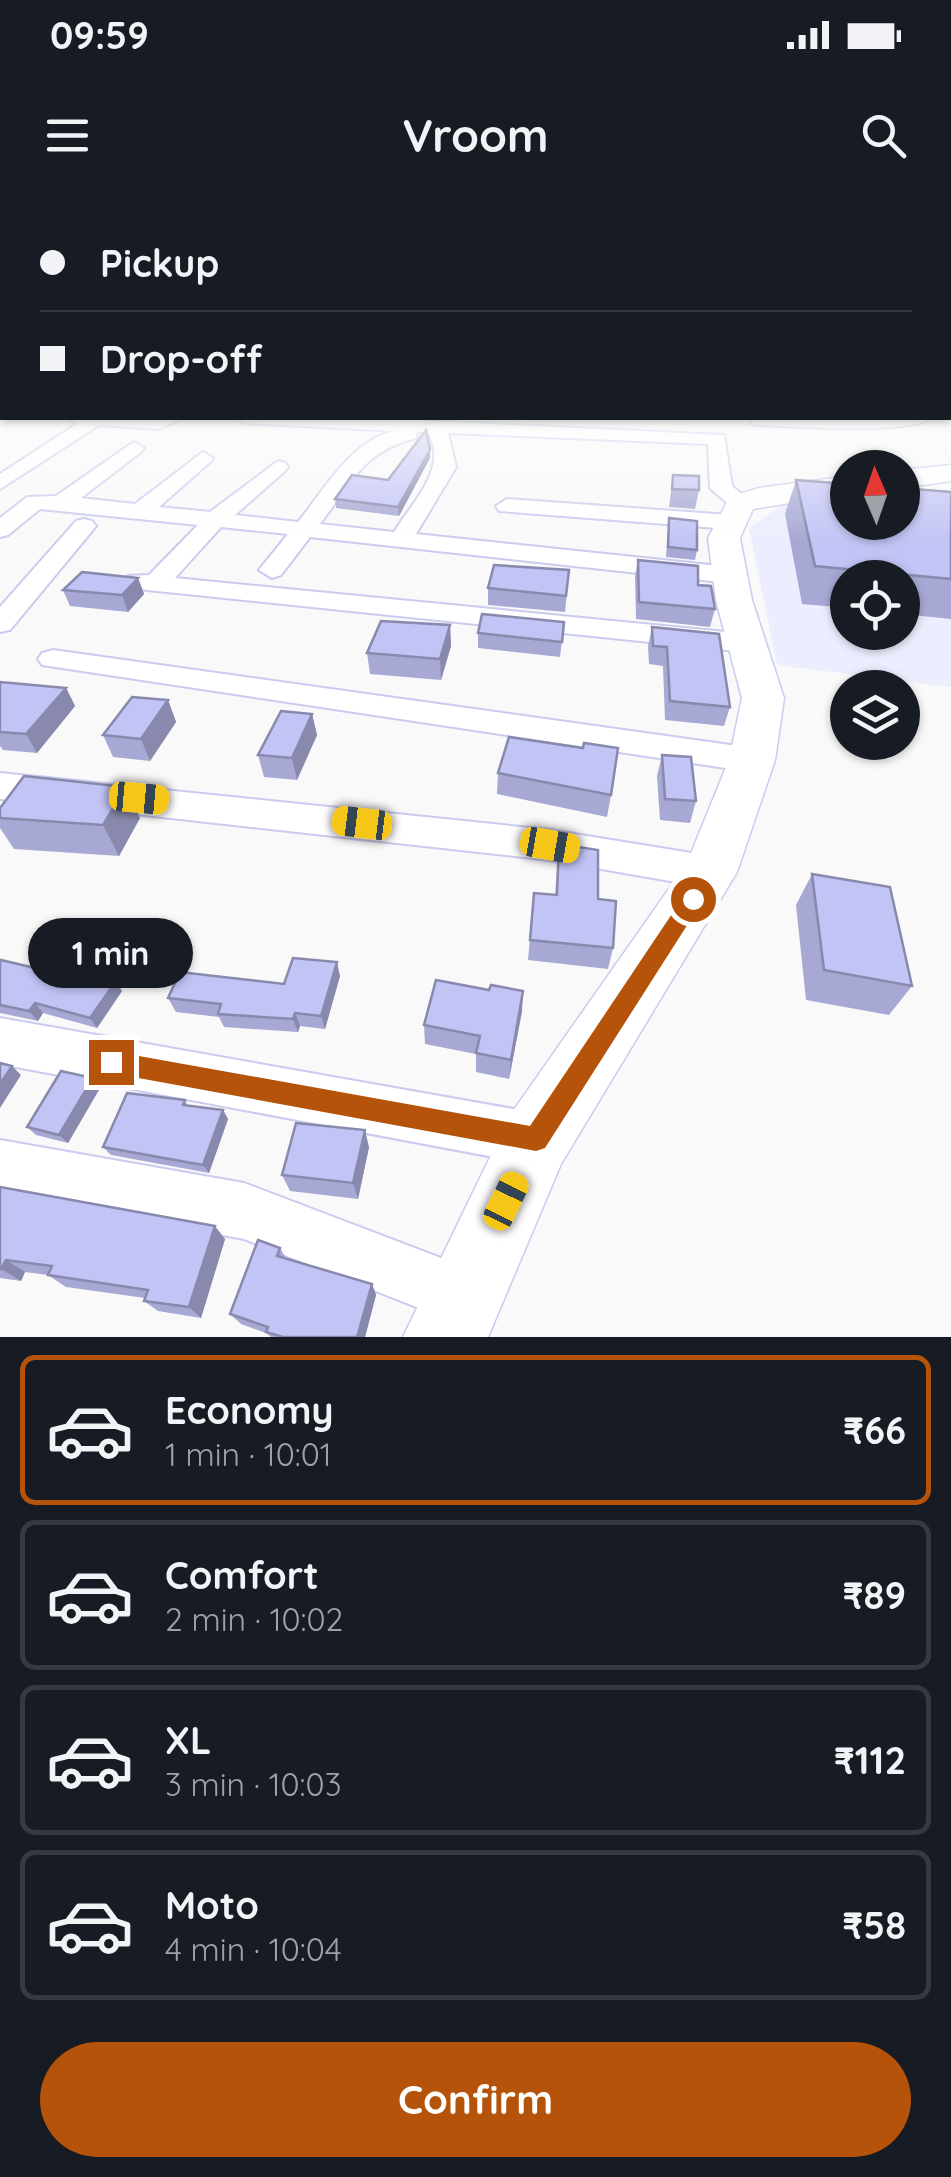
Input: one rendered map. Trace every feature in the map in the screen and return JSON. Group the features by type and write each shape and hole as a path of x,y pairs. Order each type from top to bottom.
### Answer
{"main road":[{"path":"920,477 951,473"},
{"path":"453,1316 536,1139 710,872 752,760 763,698 746,643 734,534 759,496 830,487"}],"street":[{"path":"0,483 63,436"},
{"path":"272,570 373,445 397,436"},
{"path":"401,539 446,467 439,436"},
{"path":"659,436 760,436"},
{"path":"722,436 725,439"},
{"path":"725,439 722,488 734,534"},
{"path":"61,502 134,448"},
{"path":"140,511 203,458"},
{"path":"155,584 214,520 278,467"},
{"path":"0,499 61,502 401,539 734,534"},
{"path":"0,530 35,502"},
{"path":"507,506 734,534"},
{"path":"0,624 84,526"},
{"path":"107,579 746,643"},
{"path":"53,659 752,760"},
{"path":"0,786 550,845 710,872"},
{"path":"0,1041 536,1139"},
{"path":"0,1167 244,1211 453,1316"}],"shaded area":[{"path":"783,504 830,508 830,540 920,540 920,521 951,520 951,687 920,683 920,670 830,672 777,665 749,528"}],"building":[{"path":"421,436 427,436 430,450 398,507 335,499 352,475 388,480"},
{"path":"673,475 699,476 699,490 672,489"},
{"path":"796,480 830,483 830,540 920,540 920,489 951,492 951,579 920,576 920,560 830,560 830,567 815,566"},
{"path":"669,518 697,521 697,550 668,547"},
{"path":"638,560 698,566 698,585 711,586 715,609 639,602"},
{"path":"494,565 569,570 566,596 488,588"},
{"path":"82,572 138,578 122,595 63,590"},
{"path":"482,614 564,622 562,642 478,633"},
{"path":"381,621 450,625 440,659 367,653"},
{"path":"652,627 719,634 730,707 670,701 667,647 653,646"},
{"path":"0,682 66,688 26,734 0,732"},
{"path":"132,697 168,700 141,739 103,735"},
{"path":"281,711 312,714 292,758 258,755"},
{"path":"509,737 583,748 584,743 618,748 611,795 498,773"},
{"path":"662,755 691,757 696,801 665,799"},
{"path":"24,776 126,787 103,825 0,818 0,808"},
{"path":"559,844 598,850 598,899 616,901 613,948 530,940 534,893 557,895"},
{"path":"812,874 890,887 912,986 824,970"},
{"path":"293,958 337,962 321,1016 295,1013 293,1019 218,1014 221,1004 168,998 180,972 284,984"},
{"path":"1,960 86,980 89,974 116,981 90,1018 35,1003 29,1011 0,1005"},
{"path":"436,980 489,990 491,985 523,991 511,1060 476,1053 480,1036 424,1025"},
{"path":"0,1063 12,1066 0,1084"},
{"path":"61,1071 93,1078 59,1135 27,1127"},
{"path":"127,1093 185,1100 183,1105 223,1110 203,1165 103,1147"},
{"path":"296,1123 365,1130 353,1183 282,1175"},
{"path":"0,1187 215,1226 189,1307 144,1301 148,1290 48,1275 52,1266 6,1260 0,1269"},
{"path":"258,1240 280,1248 277,1256 372,1284 357,1337 283,1337 266,1332 268,1327 230,1314"}],"route":[{"path":"111,1062 536,1139 693,899"}]}
